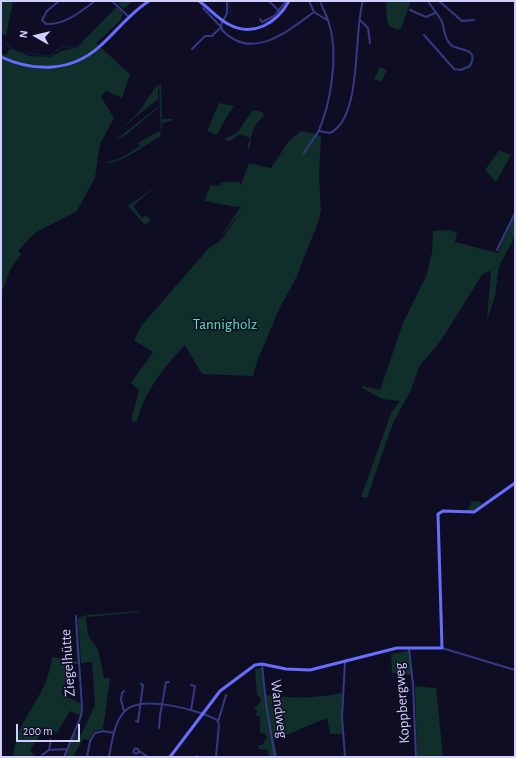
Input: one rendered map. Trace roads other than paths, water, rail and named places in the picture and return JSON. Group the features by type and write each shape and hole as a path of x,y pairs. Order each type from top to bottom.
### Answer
{"street":[{"path":"59,1 44,16 42,20 46,24 54,24 70,18 95,1"},
{"path":"112,1 130,16"},
{"path":"1,58 29,67 53,68 78,60 93,51 130,16 149,1"},
{"path":"199,1 230,36 240,41 252,44 267,43 292,28 314,12"},
{"path":"192,49 205,36 212,36 221,27 227,13 227,1"},
{"path":"269,1 279,11"},
{"path":"260,19 261,22 266,21 279,11 286,1"},
{"path":"204,7 224,21 242,29 260,28 278,18 289,1"},
{"path":"309,1 314,12 328,21"},
{"path":"304,153 320,131 333,71 331,31 320,1"},
{"path":"320,131 330,133 336,130 348,107 355,73 363,1"},
{"path":"424,35 454,69 462,70 470,66 472,61 470,53 466,49 455,47 450,44 445,35 441,21 428,1"},
{"path":"439,1 462,21 474,20"},
{"path":"410,10 426,17 436,13"},
{"path":"360,20 368,28 370,43"},
{"path":"497,250 515,213"},
{"path":"442,648 438,514 441,511 474,512 515,483"},
{"name":"Ziegelhütte","path":"67,749 81,716 82,708 76,616"},
{"path":"170,757 224,687 252,666 262,664 286,669 310,670 409,647 442,648 515,670"},
{"name":"Koppbergweg","path":"409,647 413,684 416,757"},
{"path":"345,662 342,717 345,757"},
{"name":"Wandweg","path":"262,664 266,704 275,757"},
{"path":"159,728 166,682 169,682"},
{"path":"136,721 138,722 141,703 143,685 141,684"},
{"path":"191,685 195,686 191,710"},
{"path":"124,691 122,692 121,700 124,711"},
{"path":"216,757 218,722 226,695"},
{"path":"109,757 114,733 124,711 134,705 141,703 191,710 215,719 218,722"},
{"path":"87,757 90,741 95,733 103,731 114,733"},
{"path":"49,750 51,740"},
{"path":"42,755 49,750 67,749 64,757"},
{"path":"139,750 148,757"}],"waterway":[{"path":"1,40 17,52 49,56 62,47 73,47 83,41 123,1"},
{"path":"229,1 231,16"}],"park label":[{"name":"Tannigholz","path":"225,324"}]}
